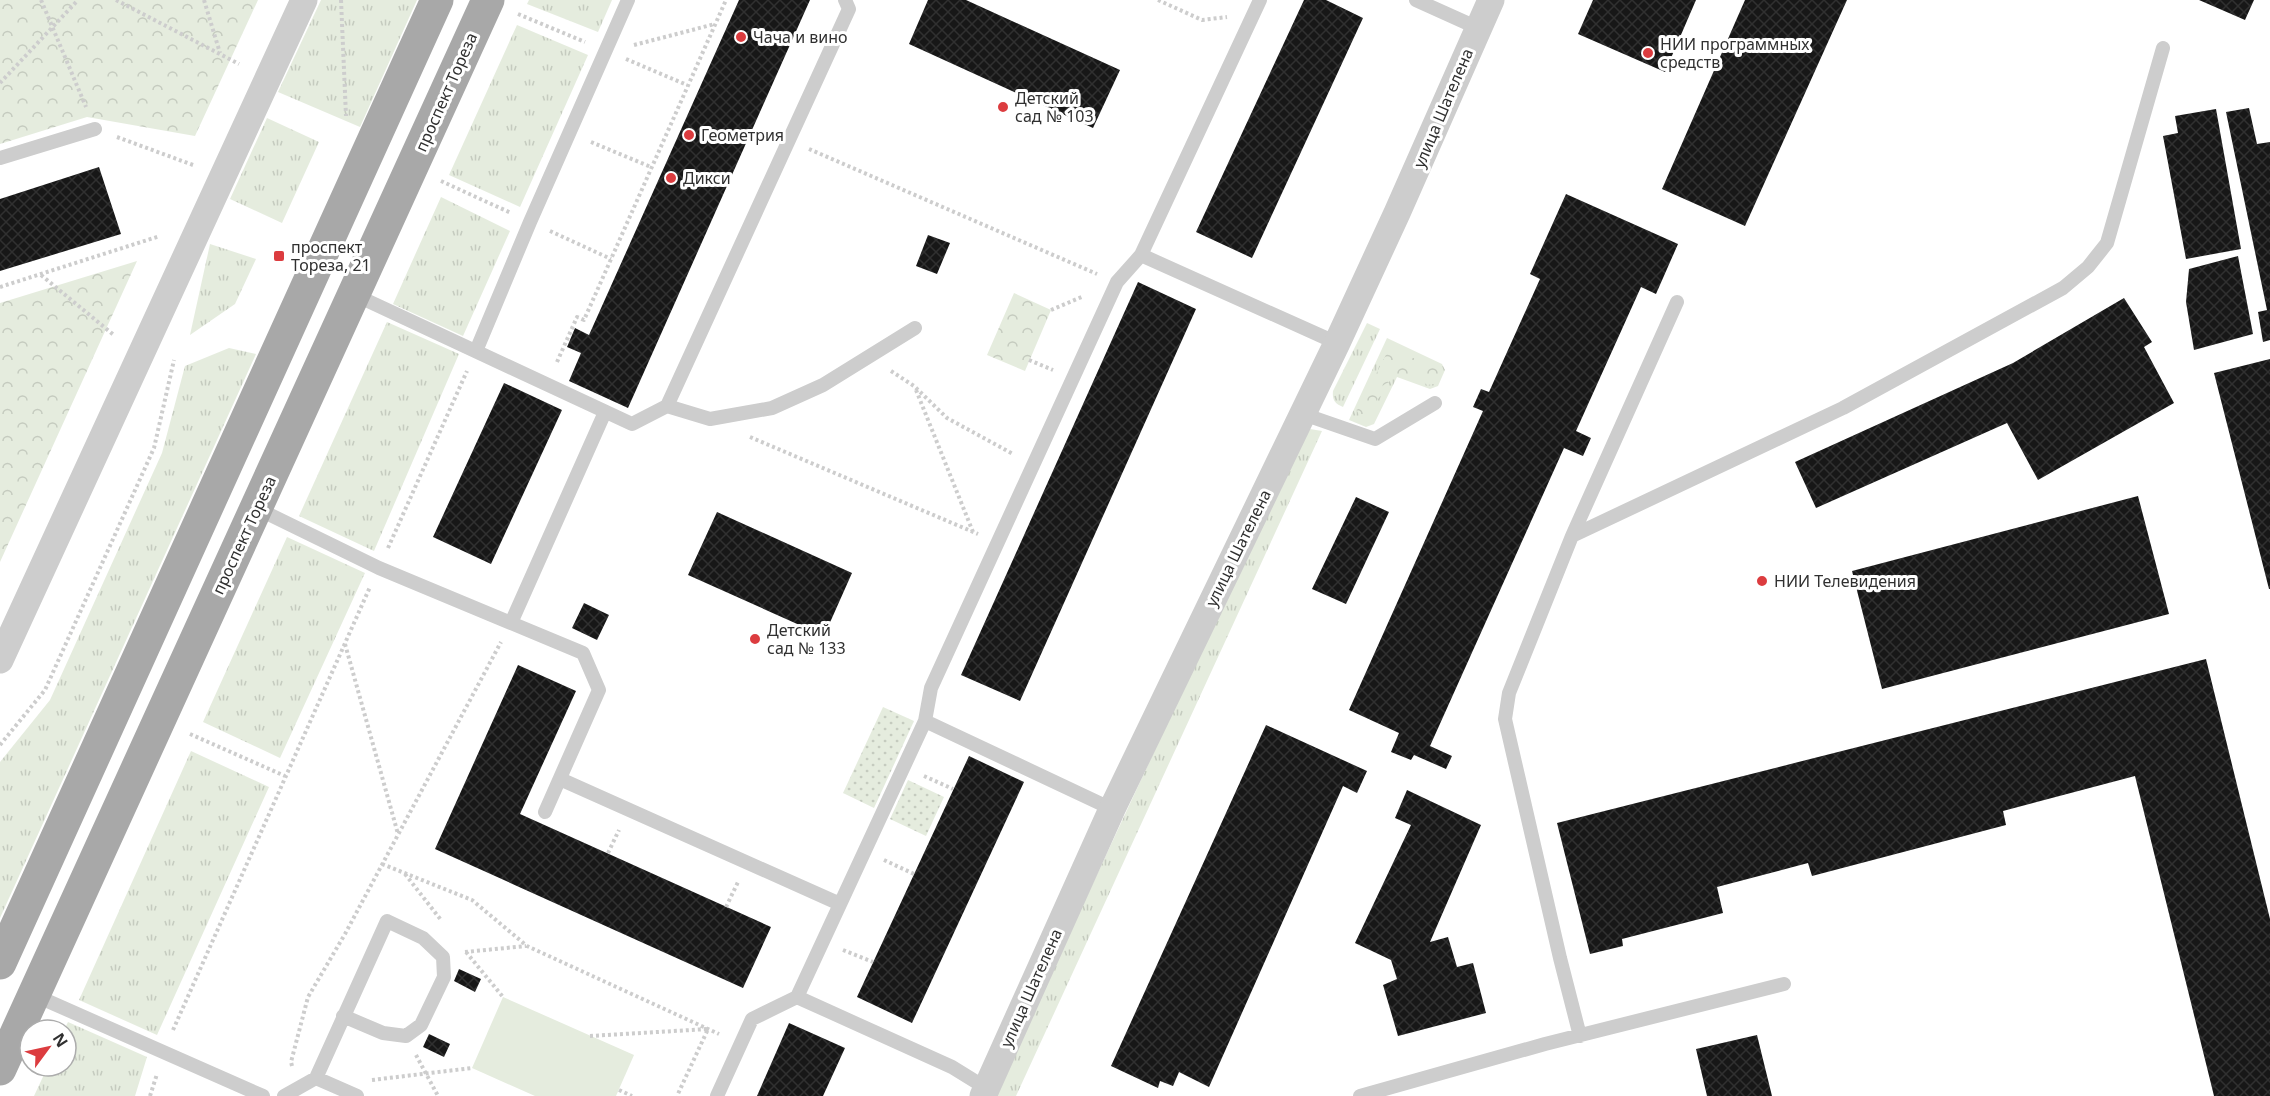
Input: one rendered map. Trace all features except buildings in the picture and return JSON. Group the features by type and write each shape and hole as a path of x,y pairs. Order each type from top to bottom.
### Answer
{"main road":[{"path":"0,963 437,0"},
{"name":"проспект Тореза","path":"0,1069 488,0"}],"street":[{"path":"0,660 304,0"},
{"name":"улица Шателена","path":"984,1092 1112,809 1337,343 1491,0"}],"lane":[{"path":"476,351 628,0"},
{"path":"353,294 632,424 667,406 849,9 844,0"},
{"path":"1416,0 1478,28"},
{"path":"717,1096 752,1019 797,997 926,721 931,688 1117,282 1141,255 1257,7"},
{"path":"1572,537 1843,408 2062,288 2080,274 2107,243 2163,48"},
{"path":"0,158 95,129"},
{"path":"1141,255 1337,343"},
{"path":"1580,1036 1505,719 1509,693 1572,537 1677,302"},
{"path":"667,406 710,419 772,408 823,385 870,358 915,328"},
{"path":"1303,414 1375,439 1435,403"},
{"path":"511,623 605,412"},
{"path":"256,508 379,568 584,652 599,690 545,812"},
{"path":"926,721 1112,809"},
{"path":"560,780 840,904"},
{"path":"284,1096 316,1078 343,1016 387,921 423,938 443,957 444,977 422,1025 406,1036 383,1033 343,1016"},
{"path":"1360,1096 1580,1036 1784,984"},
{"path":"34,995 263,1096"},
{"path":"797,997 952,1067 984,1092"},
{"path":"316,1078 357,1096"}],"path":[{"path":"41,0 95,129 193,165"},
{"path":"0,83 78,0"},
{"path":"116,0 239,64"},
{"path":"204,0 220,53"},
{"path":"341,0 346,126"},
{"path":"547,385 577,317 584,320 726,0"},
{"path":"1158,0 1202,20 1257,7"},
{"path":"607,51 715,24"},
{"path":"570,133 651,168"},
{"path":"789,140 1117,282"},
{"path":"0,287 160,236"},
{"path":"40,274 115,336"},
{"path":"150,1096 164,1052 476,351"},
{"path":"870,358 914,386 947,418 1033,466"},
{"path":"914,386 973,532"},
{"path":"710,419 998,543"},
{"path":"297,1089 291,1062 308,997 511,623"},
{"path":"345,643 398,834"},
{"path":"189,734 285,776"},
{"path":"904,767 953,789"},
{"path":"865,851 914,874"},
{"path":"382,864 472,900 526,946 740,1044"},
{"path":"822,942 873,962"},
{"path":"443,957 526,946"},
{"path":"590,1036 708,1029"},
{"path":"677,1096 708,1029"},
{"path":"406,1036 438,1096"},
{"path":"333,1085 472,1068"},
{"path":"619,1090 632,1096"}],"green space":[{"path":"0,0 258,0 195,136 87,117 0,144"},
{"path":"321,0 417,0 360,127 278,92"},
{"path":"529,0 612,0 598,32 527,4"},
{"path":"517,25 588,55 520,207 449,175"},
{"path":"267,118 319,142 282,223 230,199"},
{"path":"441,197 510,231 463,336 393,304"},
{"path":"210,244 256,259 235,304 190,335"},
{"path":"137,261 0,562 0,303"},
{"path":"1014,293 1051,310 1025,371 987,355"},
{"path":"387,322 459,354 374,551 299,516"},
{"path":"1367,323 1380,329 1343,407 1335,401 1333,391"},
{"path":"1387,338 1442,364 1445,370 1438,386 1430,389 1397,377 1374,424 1366,427 1349,420"},
{"path":"1391,345 1406,351 1408,358 1419,358 1423,365 1437,367 1438,378 1434,384 1427,385 1414,376 1395,375 1382,386 1383,393 1377,400 1379,407 1363,422 1357,411"},
{"path":"229,348 256,354 0,918 0,762 50,700 162,453 185,366"},
{"path":"1310,429 1322,431 1016,1096 994,1096 1300,438"},
{"path":"287,537 365,573 280,758 203,722"},
{"path":"883,707 914,721 874,808 843,793"},
{"path":"191,751 269,787 157,1035 79,1000"},
{"path":"908,780 944,797 926,836 890,819"},
{"path":"503,997 634,1055 616,1096 535,1096 472,1068"},
{"path":"78,1026 147,1057 135,1096 34,1096 42,1078 78,1078"}],"place":[{"name":"Чача и вино","path":"741,37"},
{"name":"НИИ программных средств","path":"1648,53"},
{"name":"Детский сад № 103","path":"1003,107"},
{"name":"Геометрия","path":"689,135"},
{"name":"Дикси","path":"671,178"},
{"name":"проспект Тореза, 21","path":"279,256"},
{"name":"НИИ Телевидения","path":"1762,581"},
{"name":"Детский сад № 133","path":"755,639"}]}
